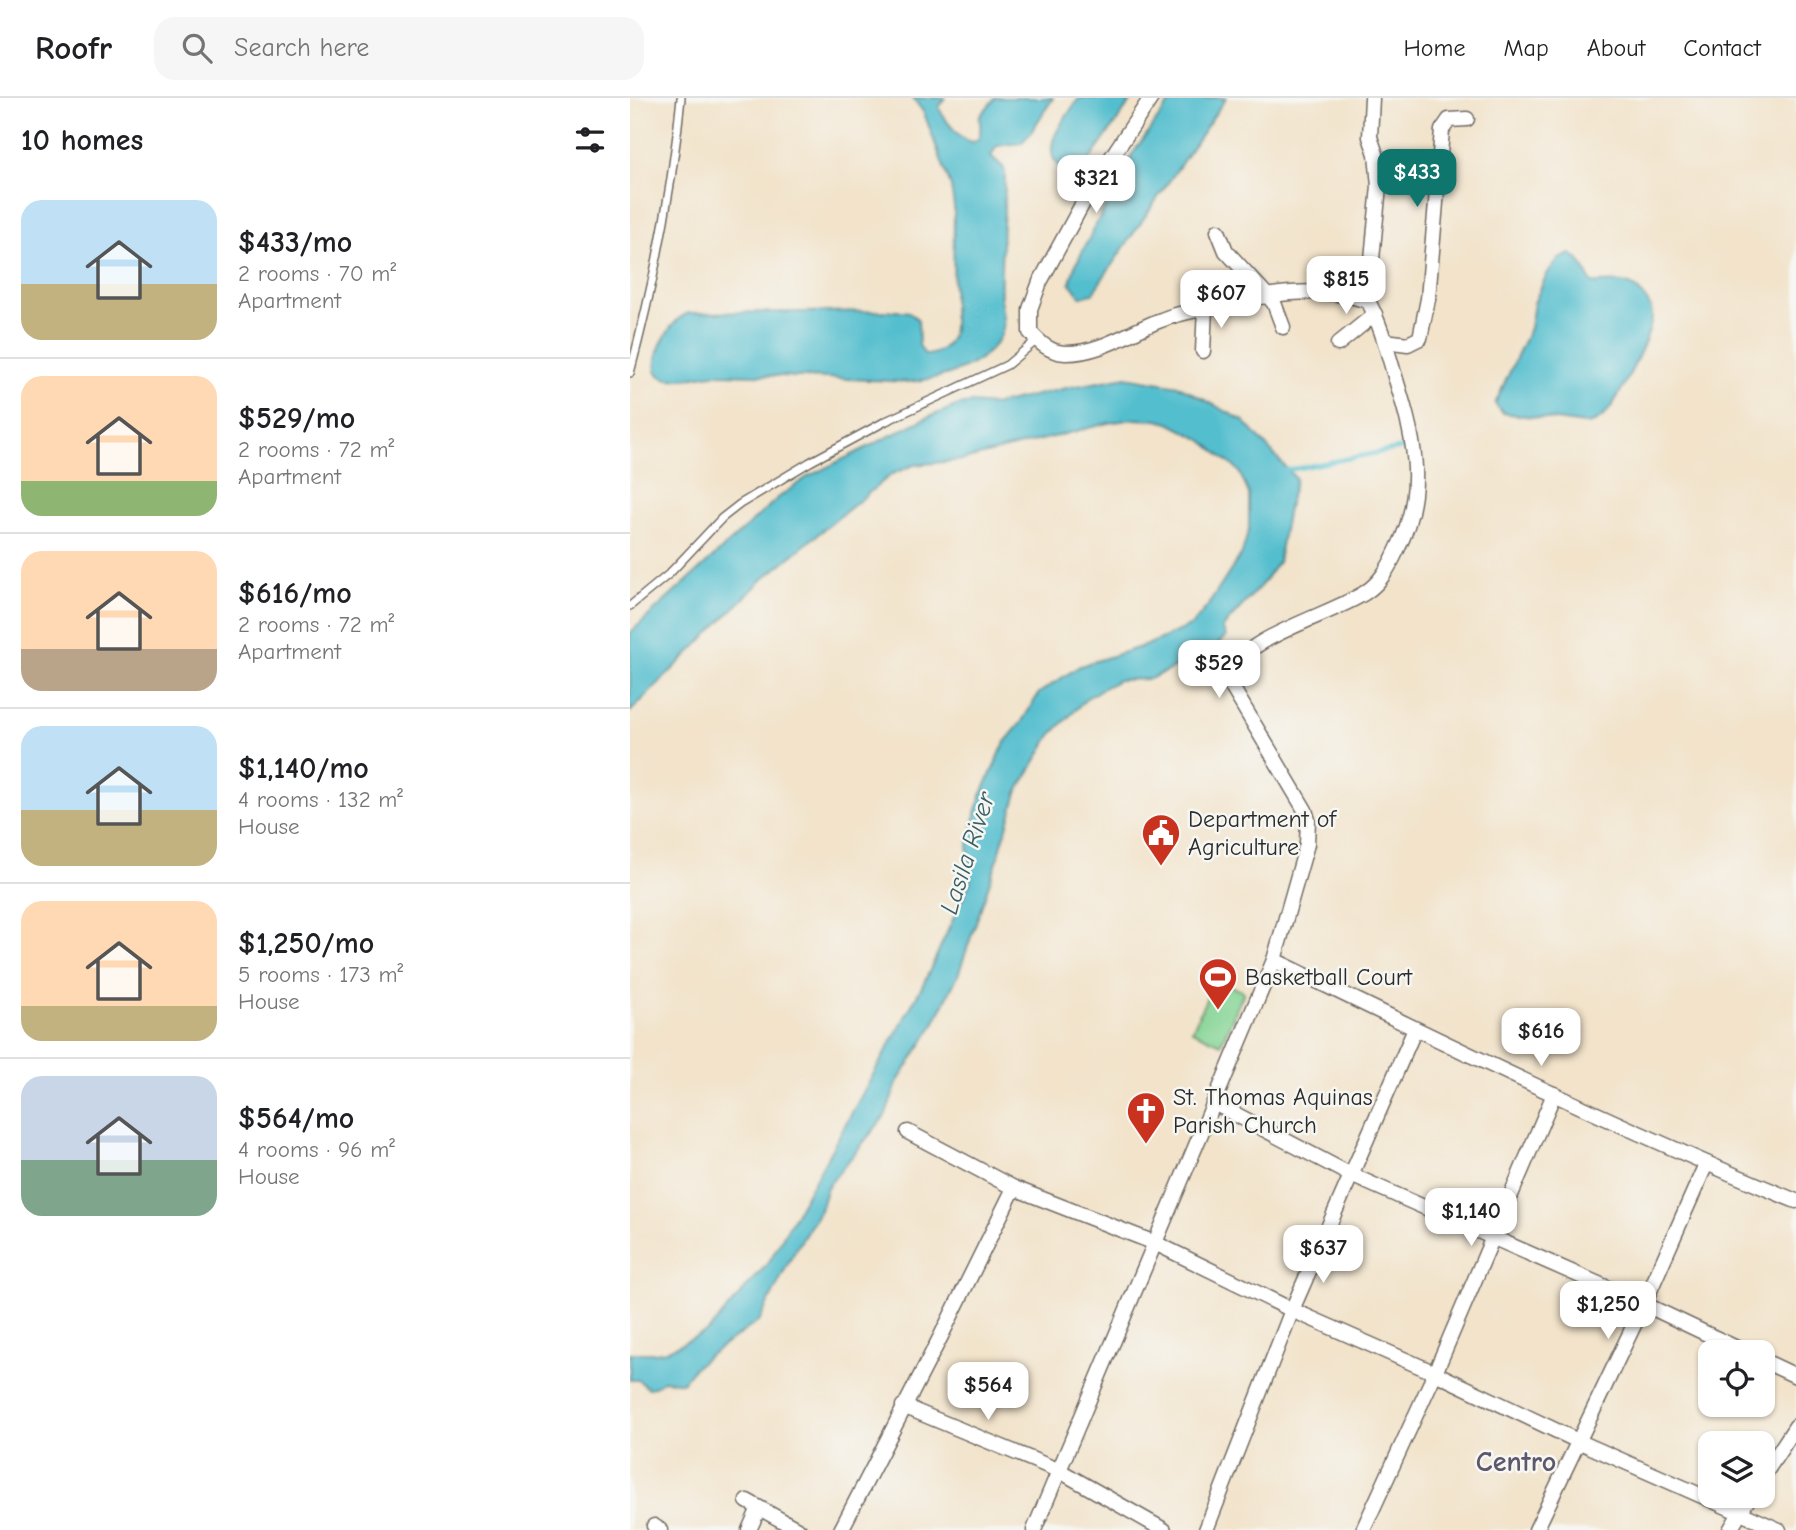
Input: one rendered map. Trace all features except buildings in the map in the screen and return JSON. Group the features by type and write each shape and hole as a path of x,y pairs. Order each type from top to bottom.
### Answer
{"street":[{"path":"1151,98 1091,188 1040,282 1033,298 1029,321 1030,332 1037,340 1052,352 1086,350 1164,318 1268,295 1328,292 1352,295 1372,307"},
{"path":"1034,1530 1275,960 1307,844 1308,820 1282,768 1232,687 1231,672 1243,656 1273,637 1354,599 1374,586 1404,538 1414,501 1417,478 1415,451 1385,341 1372,307 1379,186 1376,154 1370,137 1372,98"},
{"path":"1385,341 1408,344 1420,338 1427,299 1442,130 1449,120 1467,119"},
{"path":"1219,231 1226,251 1274,303 1283,327"},
{"path":"1338,344 1372,307"},
{"path":"1203,351 1205,309"},
{"path":"1275,960 1554,1094 1706,1164 1796,1201"},
{"path":"1206,1530 1292,1310 1415,1029"},
{"path":"1363,1530 1554,1094"},
{"path":"1214,1103 1351,1175 1720,1340"},
{"path":"908,1132 1014,1188 1155,1243 1292,1310 1434,1373 1580,1443 1779,1530"},
{"path":"1536,1530 1580,1443 1706,1164"},
{"path":"841,1530 1014,1188"},
{"path":"1775,1366 1796,1376"},
{"path":"903,1406 1060,1471 1164,1530"},
{"path":"1775,1458 1796,1426"},
{"path":"748,1530 753,1504 799,1530"},
{"path":"1730,1530 1742,1508"}],"lane":[{"path":"630,373 655,272 681,98"},
{"path":"630,606 669,574 722,518 740,504 886,421 1007,365 1037,340"}],"green space":[{"name":"Basketball Court","path":"1215,979 1244,992 1221,1044 1192,1031"}],"water":[{"path":"913,98 945,98 939,107 944,116 963,138 974,142 980,134 980,116 995,98 1053,98 1021,143 997,146 991,156 1004,168 1005,174 1001,271 1003,327 994,346 961,369 935,378 909,382 715,374 670,379 658,374 656,364 661,344 676,322 689,313 903,311 909,312 918,320 919,345 925,355 936,353 944,347 953,328 954,206 951,187 924,113"},
{"path":"1079,98 1133,98 1089,161 1081,170 1073,172 1057,165 1052,148 1058,130"},
{"path":"1173,98 1226,98 1092,294 1081,297 1070,283 1075,266 1131,156"},
{"path":"1570,254 1581,263 1592,283 1626,284 1634,287 1644,297 1652,314 1648,334 1627,379 1600,419 1585,424 1503,413 1495,404 1530,328 1534,303 1547,274 1559,259"},
{"path":"1126,377 1179,386 1244,421 1296,479 1278,562 1263,583 1222,628 1226,636 1204,658 1186,662 1150,679 1119,680 1103,688 1087,698 1051,735 1017,793 958,975 933,1026 898,1081 885,1116 827,1187 820,1210 791,1258 759,1321 708,1356 682,1383 664,1380 648,1388 638,1380 630,1380 630,1353 666,1351 708,1331 769,1262 924,983 970,882 968,845 980,798 1005,742 1021,723 1039,693 1080,666 1147,645 1192,625 1242,553 1249,529 1249,494 1239,471 1202,440 1169,423 1157,420 1133,419 1108,423 963,460 914,465 892,474 763,579 630,712 630,633 778,498 807,477 926,418 959,405 994,405"}],"waterway":[{"path":"1283,471 1408,447"}],"place":[{"name":"Department of Agriculture","path":"1161,867"},
{"name":"Basketball Court","path":"1218,1011"},
{"name":"St. Thomas Aquinas Parish Church","path":"1146,1145"}],"district":[{"name":"Centro","path":"1516,1461"}],"water label":[{"name":"Lasila River","path":"967,853"}]}
